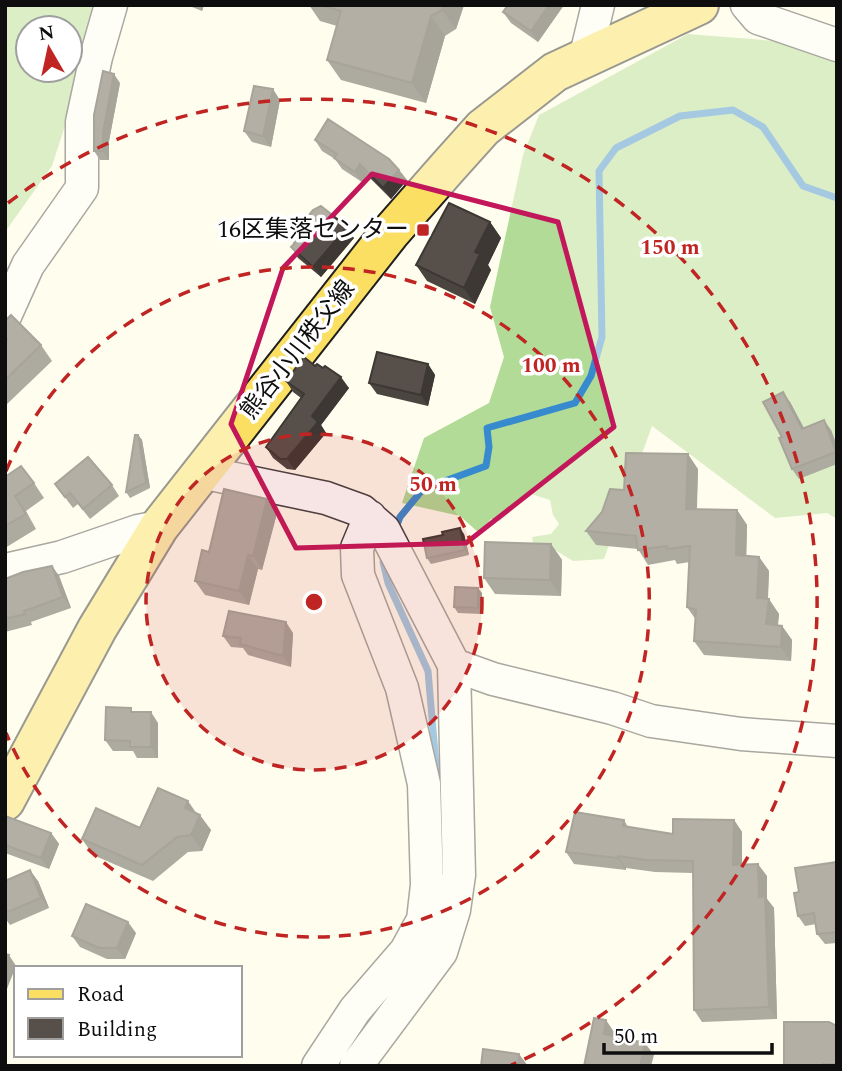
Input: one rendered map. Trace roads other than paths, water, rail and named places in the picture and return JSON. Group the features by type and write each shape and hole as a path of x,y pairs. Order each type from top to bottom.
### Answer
{"main road":[{"name":"熊谷小川秩父線","path":"5,801 97,629 159,527 390,233 483,128 555,72 698,5"}],"street":[{"path":"5,316 28,265 82,188 82,122 111,5"},
{"path":"585,59 598,5"},
{"path":"747,5 758,19 837,45"},
{"path":"201,472 326,498 343,503 370,517 390,537 454,665 459,875 454,910 441,952 356,1066"},
{"path":"318,1066 355,1010 405,951 423,920 427,886 424,784 402,688 358,575 357,548 370,517"},
{"path":"5,570 62,557 138,531 159,527"},
{"path":"454,665 494,679 612,708 651,721 741,734 837,741"}],"waterway":[{"path":"395,530 400,517 423,489 486,466 489,447 487,428 575,403 591,376 602,337 599,171 616,148 680,116 733,110 763,127 803,186 837,198"},
{"path":"386,554 383,562 388,583 428,671 437,777"},
{"path":"353,1040 380,1009"}],"place":[{"name":"16区集落センター","path":"423,230"}]}
